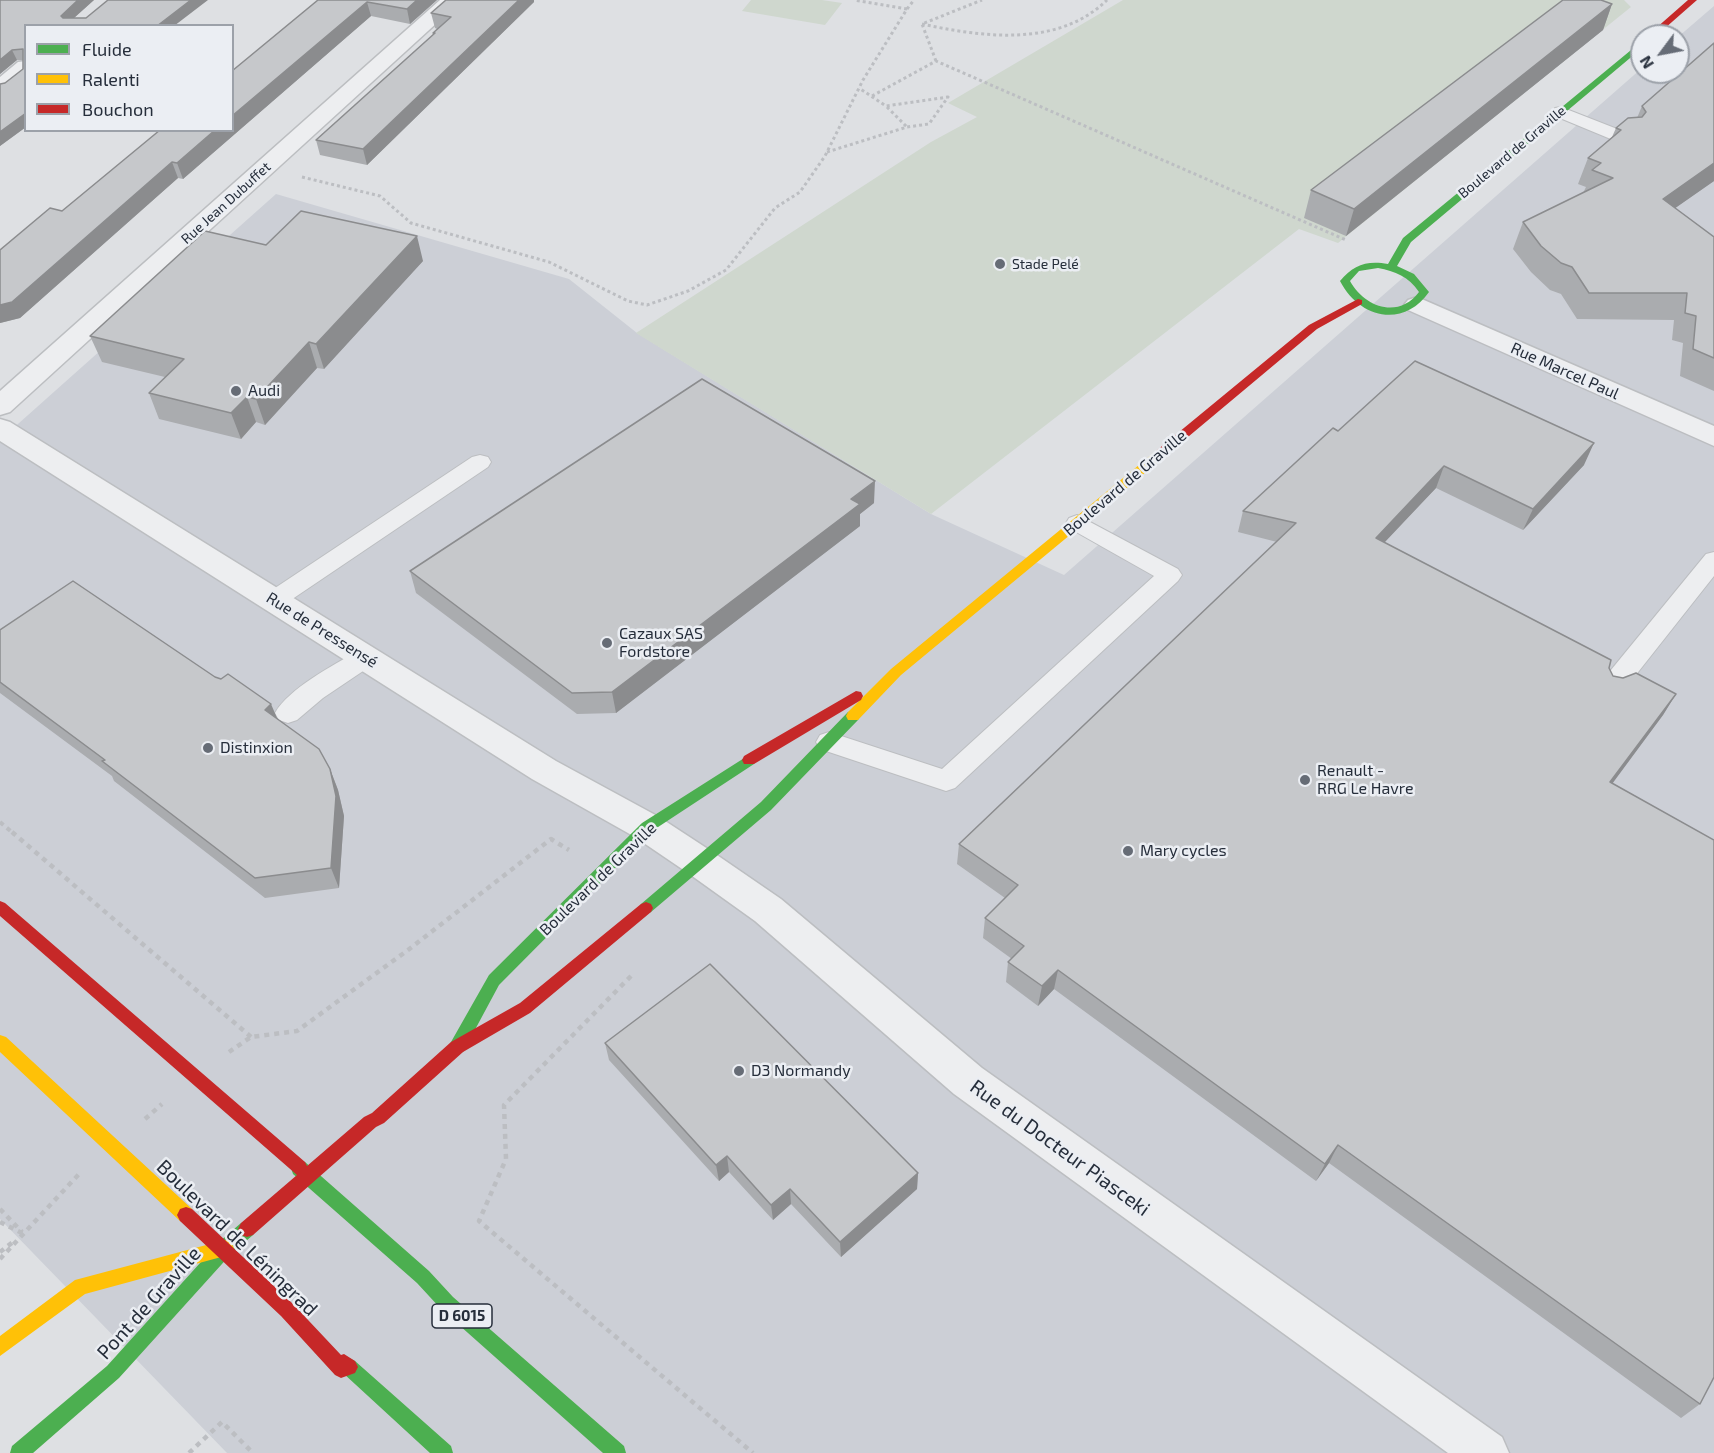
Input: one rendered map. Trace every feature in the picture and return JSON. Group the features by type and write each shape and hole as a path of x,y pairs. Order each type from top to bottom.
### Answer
{"street":[{"name":"Rue Jean Dubuffet","path":"2,426 265,169 452,0"},
{"path":"1665,24 1694,0"},
{"name":"Boulevard de Graville","path":"1391,267 1407,240 1630,54"},
{"path":"0,87 24,69"},
{"path":"1366,266 1391,267 1409,274 1421,284 1424,292 1423,299 1417,305 1395,311 1376,309 1358,302 1345,288 1345,281 1356,269 1366,266"},
{"name":"Boulevard de Graville","path":"225,1248 457,1047 525,1008 701,863 766,807 896,672 1313,327 1358,302"},
{"name":"Rue Marcel Paul","path":"1417,305 1714,437"},
{"name":"Rue de Pressensé","path":"2,426 544,770 647,827"},
{"name":"Boulevard de Graville","path":"457,1047 495,980 647,827 745,763 896,672"},
{"name":"Rue du Docteur Piasceki","path":"647,827 768,910 968,1081 1486,1453"},
{"name":"D 6015","path":"0,907 195,1075 617,1453"},
{"name":"Boulevard de Léningrad","path":"0,1042 112,1148 225,1248 317,1340 341,1369 344,1363 444,1453"},
{"name":"Pont de Graville","path":"0,1347 81,1286 225,1248"},
{"name":"Pont de Graville","path":"35,1446 113,1372 225,1248"}],"lane":[{"path":"1561,112 1624,138"},
{"path":"274,600 480,462"},
{"path":"829,742 946,781 1170,575 1077,523"},
{"path":"1611,688 1714,560"},
{"path":"288,713 314,691 366,657"}],"path":[{"path":"854,0 907,9"},
{"path":"265,169 380,196 411,223 549,262 628,301 647,306 688,291 726,270 774,208 800,192 827,152 859,88 914,0"},
{"path":"922,24 982,0"},
{"path":"922,24 969,34 1013,38 1050,30 1084,17 1107,0"},
{"path":"922,24 936,61 1350,242 1366,266"},
{"path":"872,96 936,61"},
{"path":"859,88 886,106 907,127"},
{"path":"827,152 907,127 929,124 948,97 886,106"},
{"path":"0,822 251,1037 297,1032 408,950 551,839"},
{"path":"634,973 504,1105 506,1159 479,1221 753,1453"},
{"path":"0,1209 24,1234"},
{"path":"0,1222 24,1234"},
{"path":"0,1252 24,1234"},
{"path":"0,1259 24,1234"},
{"path":"189,1453 222,1422 253,1453"}],"shaded area":[{"path":"751,0 822,0 842,3 825,25 742,11"},
{"name":"Stade Pelé","path":"1123,0 1624,0 1631,7 1338,243 1299,229 931,514 636,333 931,142 977,117 948,103"},
{"path":"1714,6 1714,1453 227,1453 0,1219 0,440 276,194 569,279 637,333 931,514 1064,575 1630,79 1630,84 1690,84 1690,27"}],"building":[{"path":"0,0 78,0 61,16 63,18 86,18 108,0 191,0 160,24 24,24 24,114 0,132 0,84 5,83 23,69 23,49 12,50 0,60"},
{"path":"318,0 417,0 407,9 367,2 234,114 234,69"},
{"path":"446,0 519,0 363,149 316,140 451,17 431,13"},
{"path":"1563,0 1601,0 1612,4 1354,209 1311,190"},
{"path":"1714,43 1714,163 1663,199 1714,237 1714,358 1693,349 1696,316 1685,313 1687,293 1589,293 1572,267 1561,263 1541,246 1523,222 1613,178 1592,170 1601,163 1588,158 1621,130 1616,128 1628,118 1642,117 1646,112 1642,106 1667,84 1690,84 1690,64"},
{"path":"158,132 213,132 177,163 172,162 12,302 0,305 0,250 50,208 62,211"},
{"path":"301,211 417,236 316,344 309,342 256,399 247,397 231,413 149,393 184,359 90,336 205,231 266,245"},
{"path":"1415,361 1594,443 1533,509 1444,466 1376,538 1611,660 1609,668 1613,676 1623,678 1636,673 1676,694 1610,782 1714,840 1714,1377 1700,1404 1338,1145 1325,1164 1058,970 1042,986 1008,962 1024,946 985,918 1018,885 959,844 1296,523 1243,511 1333,428 1338,431"},
{"path":"702,379 875,481 851,499 860,504 612,692 572,693 410,571"},
{"path":"73,581 215,677 221,679 228,674 271,704 265,710 319,749 330,769 336,796 331,868 255,878 102,761 105,760 0,682 0,630"},
{"path":"710,964 918,1173 840,1242 790,1189 771,1205 727,1156 716,1165 605,1043"}],"traffic: fast":[{"path":"1391,267 1407,240 1630,54"},
{"path":"1378,265 1399,270 1410,276 1424,292 1406,309 1395,311 1383,311 1360,301 1345,281 1356,269 1378,265"},
{"path":"646,908 766,806 853,716"},
{"path":"457,1047 494,980 647,827 749,760"},
{"path":"299,1168 617,1453"},
{"path":"19,1453 113,1372 225,1248 247,1229"},
{"path":"349,1367 444,1453"}],"traffic: slow":[{"path":"853,716 896,672 1160,454"},
{"path":"0,1042 186,1215"},
{"path":"0,1347 81,1286 225,1248"}],"traffic: jam":[{"path":"1665,24 1693,0"},
{"path":"1160,454 1313,327 1358,302"},
{"path":"749,760 856,696"},
{"path":"0,907 299,1168"},
{"path":"247,1229 370,1122 378,1118 457,1047 525,1008 646,908"},
{"path":"186,1215 287,1310 341,1369 344,1363 349,1367"}],"place":[{"name":"Stade Pelé","path":"1000,264"},
{"name":"Audi","path":"236,391"},
{"name":"Cazaux SAS Fordstore","path":"607,643"},
{"name":"Distinxion","path":"208,748"},
{"name":"Renault - RRG Le Havre","path":"1305,780"},
{"name":"Mary cycles","path":"1128,851"},
{"name":"D3 Normandy","path":"739,1071"}]}
